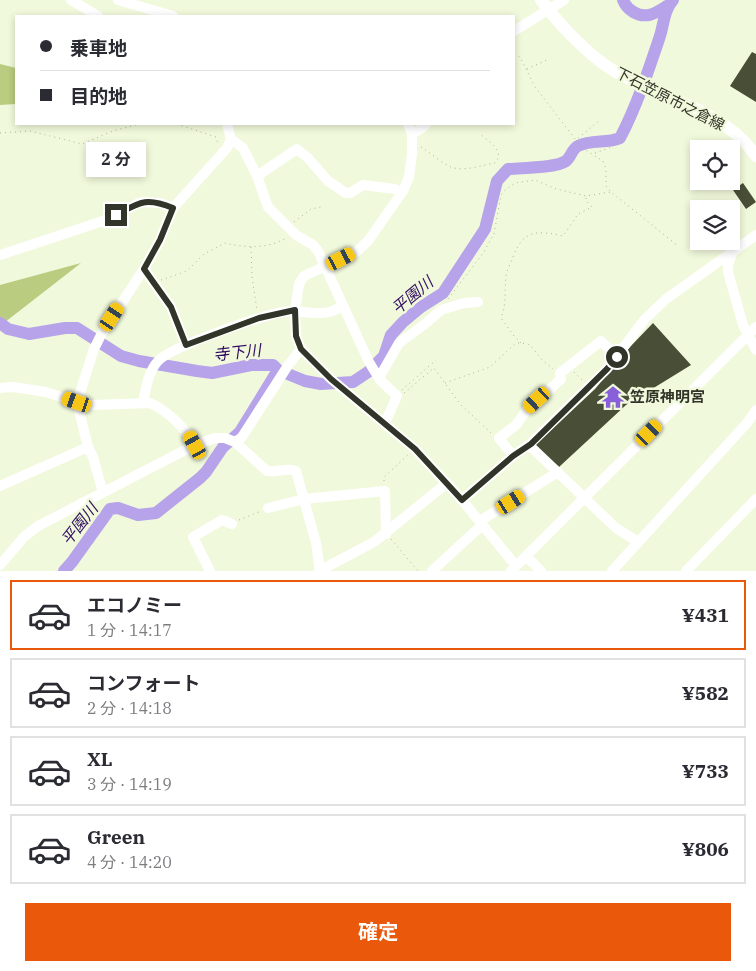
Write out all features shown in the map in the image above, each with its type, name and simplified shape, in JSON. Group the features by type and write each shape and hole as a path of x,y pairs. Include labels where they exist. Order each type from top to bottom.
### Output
{"main road":[{"name":"下石笠原市之倉線","path":"544,5 597,58 611,69 715,118 742,139 756,156"}],"street":[{"path":"72,0 96,15"},
{"path":"118,0 170,15"},
{"path":"515,30 544,5 564,0"},
{"path":"227,125 232,139 243,148 257,176 268,207 296,235 314,245 318,251 377,376 397,396 385,423"},
{"path":"408,125 412,138 409,177 402,192 368,241 356,252 304,276 300,281 295,310 296,336 301,349 331,379 415,449 447,483 481,523 514,568 752,330"},
{"path":"412,138 425,125"},
{"path":"103,493 88,447 77,402 94,349 102,333 144,269 160,240 173,208 221,156 232,139"},
{"path":"257,176 297,149 308,158 328,181 346,193 350,193 363,185 395,189 402,192"},
{"path":"0,255 103,221 141,202 160,203 173,208"},
{"path":"462,500 513,456 529,445 589,387 607,369 645,319 660,303 756,235"},
{"path":"732,253 728,272 743,324 752,330 756,350"},
{"path":"144,269 171,307 186,345"},
{"path":"377,376 399,342 426,324 441,310 464,303 478,302"},
{"path":"142,403 148,378 156,363 186,345 259,318 295,310 316,313 328,312 343,306"},
{"path":"513,456 499,438 516,425 526,411 561,379 560,373 601,341 617,357"},
{"path":"0,565 24,537 38,526 195,445 215,438 230,440 242,437 301,349"},
{"path":"0,388 12,387 46,392 92,405 150,403 184,429 195,445"},
{"path":"612,571 747,423 756,410"},
{"path":"230,440 267,471 291,469 296,471 316,544 320,571 386,534 447,483"},
{"path":"529,445 616,528 638,542"},
{"path":"0,486 88,447"},
{"path":"432,571 481,523 558,472"},
{"path":"268,508 304,499 385,491 386,534"},
{"path":"686,571 756,499"},
{"path":"210,571 193,537 222,520 232,524"},
{"path":"526,556 541,571"}],"path":[{"path":"515,54 520,57 535,86 576,140 603,161 606,169 606,186 611,192 678,246"},
{"path":"526,69 549,59"},
{"path":"576,140 598,120"},
{"path":"0,133 30,131 82,144 113,130 135,125"},
{"path":"180,125 216,137 219,143 216,151 221,156"},
{"path":"412,138 450,166 463,168 495,163 499,153 496,147 479,133"},
{"path":"594,154 609,148 624,138"},
{"path":"441,310 494,234 504,191 515,183 535,180 556,190 586,196 611,192"},
{"path":"521,343 502,318 506,306 506,274 518,244 526,236 534,234 563,236 578,214 592,207 586,201 586,196"},
{"path":"287,227 310,209 321,207"},
{"path":"155,286 158,281 187,271 204,254 218,245 225,243 240,247 271,245 296,235"},
{"path":"251,246 252,278 259,318"},
{"path":"445,384 490,367 516,343 528,343 534,348 540,358 560,373"},
{"path":"397,396 436,360"},
{"path":"569,366 589,387"},
{"path":"397,396 405,392 434,368 460,404 489,432 499,438"},
{"path":"385,491 384,477 415,449"},
{"path":"232,524 268,508"},
{"path":"386,534 418,571"}],"green space":[{"path":"0,64 15,68 15,104 0,105"},
{"path":"81,263 0,326 0,285"}],"building":[{"path":"752,52 756,54 756,102 730,86"},
{"path":"743,183 756,202 746,209 733,190 740,190 740,185"},
{"name":"笠原神明宮","path":"653,323 691,365 626,405 559,467 534,446 595,389 629,348"}],"waterway":[{"path":"623,0 630,10 641,15 651,14 667,6"},
{"name":"平園川","path":"0,323 8,329 29,334 77,328 121,356 197,371 212,373 251,365 273,365 278,370 305,381 321,384 353,382 368,372 384,356 391,335 403,322 421,307 443,293 485,229 497,181 508,169 561,163 566,161 578,146 620,138 642,88 660,36 666,12 673,0"},
{"name":"平園川","path":"64,571 110,509 118,508 138,515 156,513 200,478 223,447 240,432 278,370"}],"place":[{"name":"笠原神明宮","path":"613,397"}],"route":[{"path":"116,215 141,202 148,201 173,208 160,240 144,269 171,307 186,345 259,318 295,310 296,336 301,349 331,379 415,449 462,500 513,456 531,444 617,357"}],"water label":[{"name":"寺下川","path":"237,352"}]}
